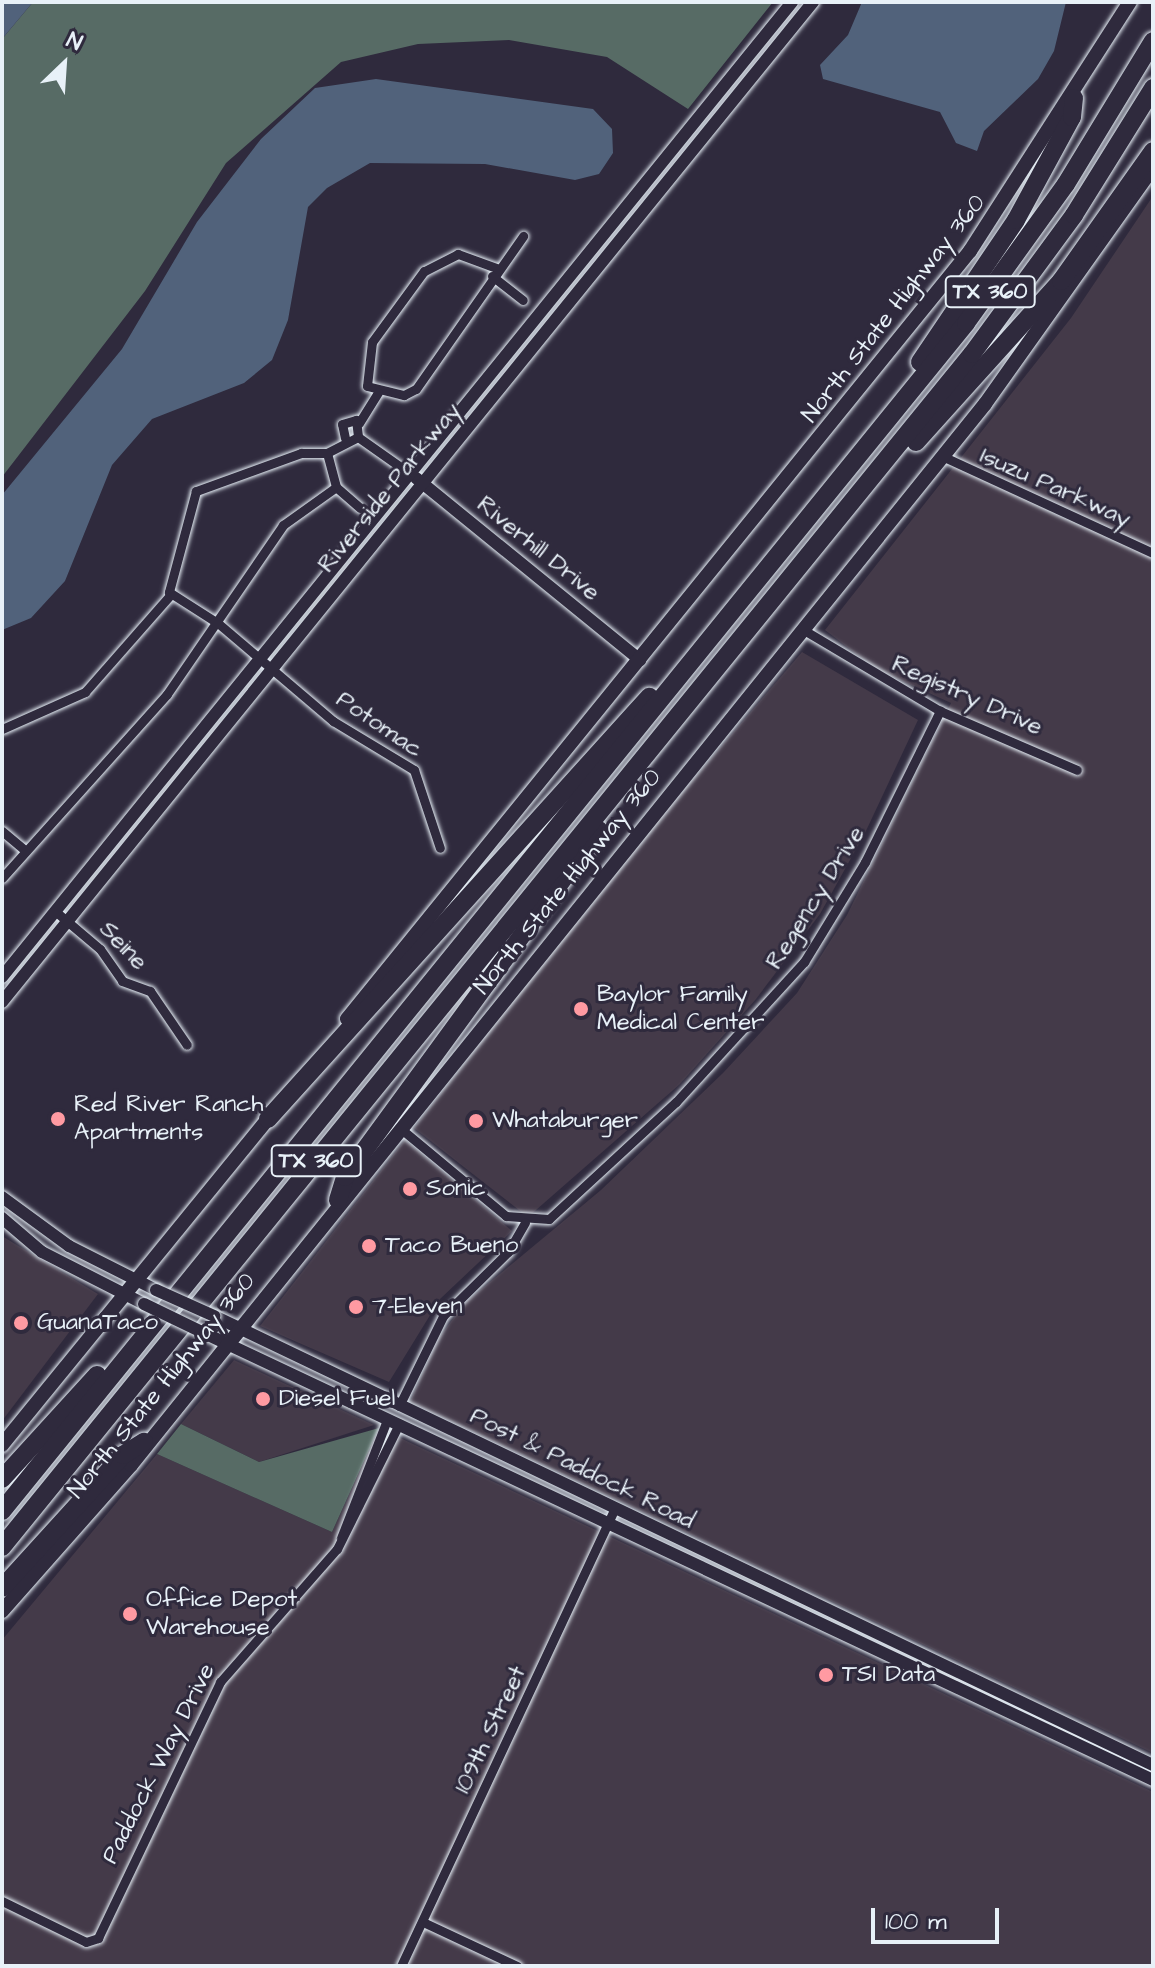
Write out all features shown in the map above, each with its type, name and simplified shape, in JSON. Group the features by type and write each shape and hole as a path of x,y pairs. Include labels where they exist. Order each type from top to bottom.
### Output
{"highway":[{"name":"TX 360","path":"2,1511 740,604 997,283 1153,41"},
{"name":"TX 360","path":"2,1547 809,556 1011,302 1153,88"},
{"path":"803,526 809,505 917,366 1016,220 1072,117 1074,98"},
{"path":"809,556 828,547 1061,281 1153,151"},
{"path":"268,1119 721,614 740,604"},
{"path":"338,1200 345,1177 603,825 630,774"},
{"path":"2,1479 132,1337 150,1328"},
{"path":"2,1588 123,1455 144,1442"}],"main road":[{"name":"North State Highway 360","path":"2,1445 119,1293 268,1119 970,251 1074,98 1130,2"},
{"name":"North State Highway 360","path":"2,1611 226,1344 397,1126 942,456 1073,287 1153,168"}],"street":[{"name":"Riverside Parkway","path":"2,977 792,2"},
{"name":"Riverside Parkway","path":"2,1002 813,2"},
{"path":"685,135 697,144"},
{"path":"523,236 495,273 416,389 378,392 363,381 372,342 405,292 442,260 473,254 495,273 523,300"},
{"path":"358,437 359,423 378,392"},
{"path":"345,438 344,421 359,423"},
{"path":"2,729 85,692 171,594 181,527 196,491 301,453 327,453 345,438 358,437 409,473"},
{"path":"327,453 336,487 360,508"},
{"name":"Isuzu Parkway","path":"942,456 1153,553"},
{"name":"Riverhill Drive","path":"409,473 640,660"},
{"path":"2,878 167,694 219,624 283,525 336,487"},
{"name":"Potomac","path":"171,594 219,624 269,671 333,721 414,770 440,848"},
{"name":"Registry Drive","path":"802,629 940,711 1077,770"},
{"name":"Regency Drive","path":"525,1223 549,1219 588,1185 786,986 865,862 940,711"},
{"path":"2,831 25,850"},
{"name":"Seine","path":"55,911 67,920 122,981 150,991 187,1045"},
{"path":"397,1126 489,1204 525,1223"},
{"name":"Post & Paddock Road","path":"2,1197 69,1246 132,1278 805,1601 1043,1720 1153,1780"},
{"name":"Post & Paddock Road","path":"2,1218 42,1252 226,1344 799,1614 1153,1765"},
{"name":"Paddock Way Drive","path":"2,1901 86,1942 98,1938 220,1682 341,1538 399,1406 443,1316 508,1252 525,1223"},
{"name":"109th Street","path":"401,1966 614,1510"},
{"path":"799,1614 805,1601"},
{"path":"423,1922 517,1966"}],"shaded area":[{"path":"1153,196 1153,1753 410,1402 438,1339 466,1302 601,1190 723,1073 797,993 847,915 951,703 876,669 825,630 1071,318"},
{"path":"802,652 918,720 865,833 820,914 756,999 680,1084 528,1217 414,1128 607,880"},
{"path":"405,1140 512,1231 440,1299 389,1382 260,1326"},
{"path":"2,1236 98,1294 2,1421"},
{"path":"234,1360 374,1425 259,1462 181,1424"},
{"path":"379,1428 1153,1792 1153,1966 2,1966 2,1640 157,1454 332,1532"}],"green space":[{"path":"33,2 773,2 688,109 607,57 509,40 418,44 341,62 226,163 145,291 2,477 2,39"},
{"path":"181,1424 259,1462 379,1428 332,1532 157,1454"}],"water":[{"path":"2,2 33,2 2,39"},
{"path":"862,2 1066,2 1054,51 1038,79 984,131 977,151 956,143 940,112 823,79 820,65 848,35"},
{"path":"376,79 593,109 612,129 613,153 599,174 575,180 485,164 370,163 327,188 308,207 288,320 272,360 244,383 152,419 112,465 65,581 31,618 2,630 2,495 122,349 197,222 261,139 315,88"}],"place":[{"name":"Baylor Family Medical Center","path":"581,1009"},
{"name":"Red River Ranch Apartments","path":"58,1119"},
{"name":"Whataburger","path":"476,1121"},
{"name":"Sonic","path":"410,1189"},
{"name":"Taco Bueno","path":"369,1246"},
{"name":"7-Eleven","path":"356,1307"},
{"name":"GuanaTaco","path":"21,1323"},
{"name":"Diesel Fuel","path":"263,1399"},
{"name":"Office Depot Warehouse","path":"130,1614"},
{"name":"TSI Data","path":"826,1675"}]}
